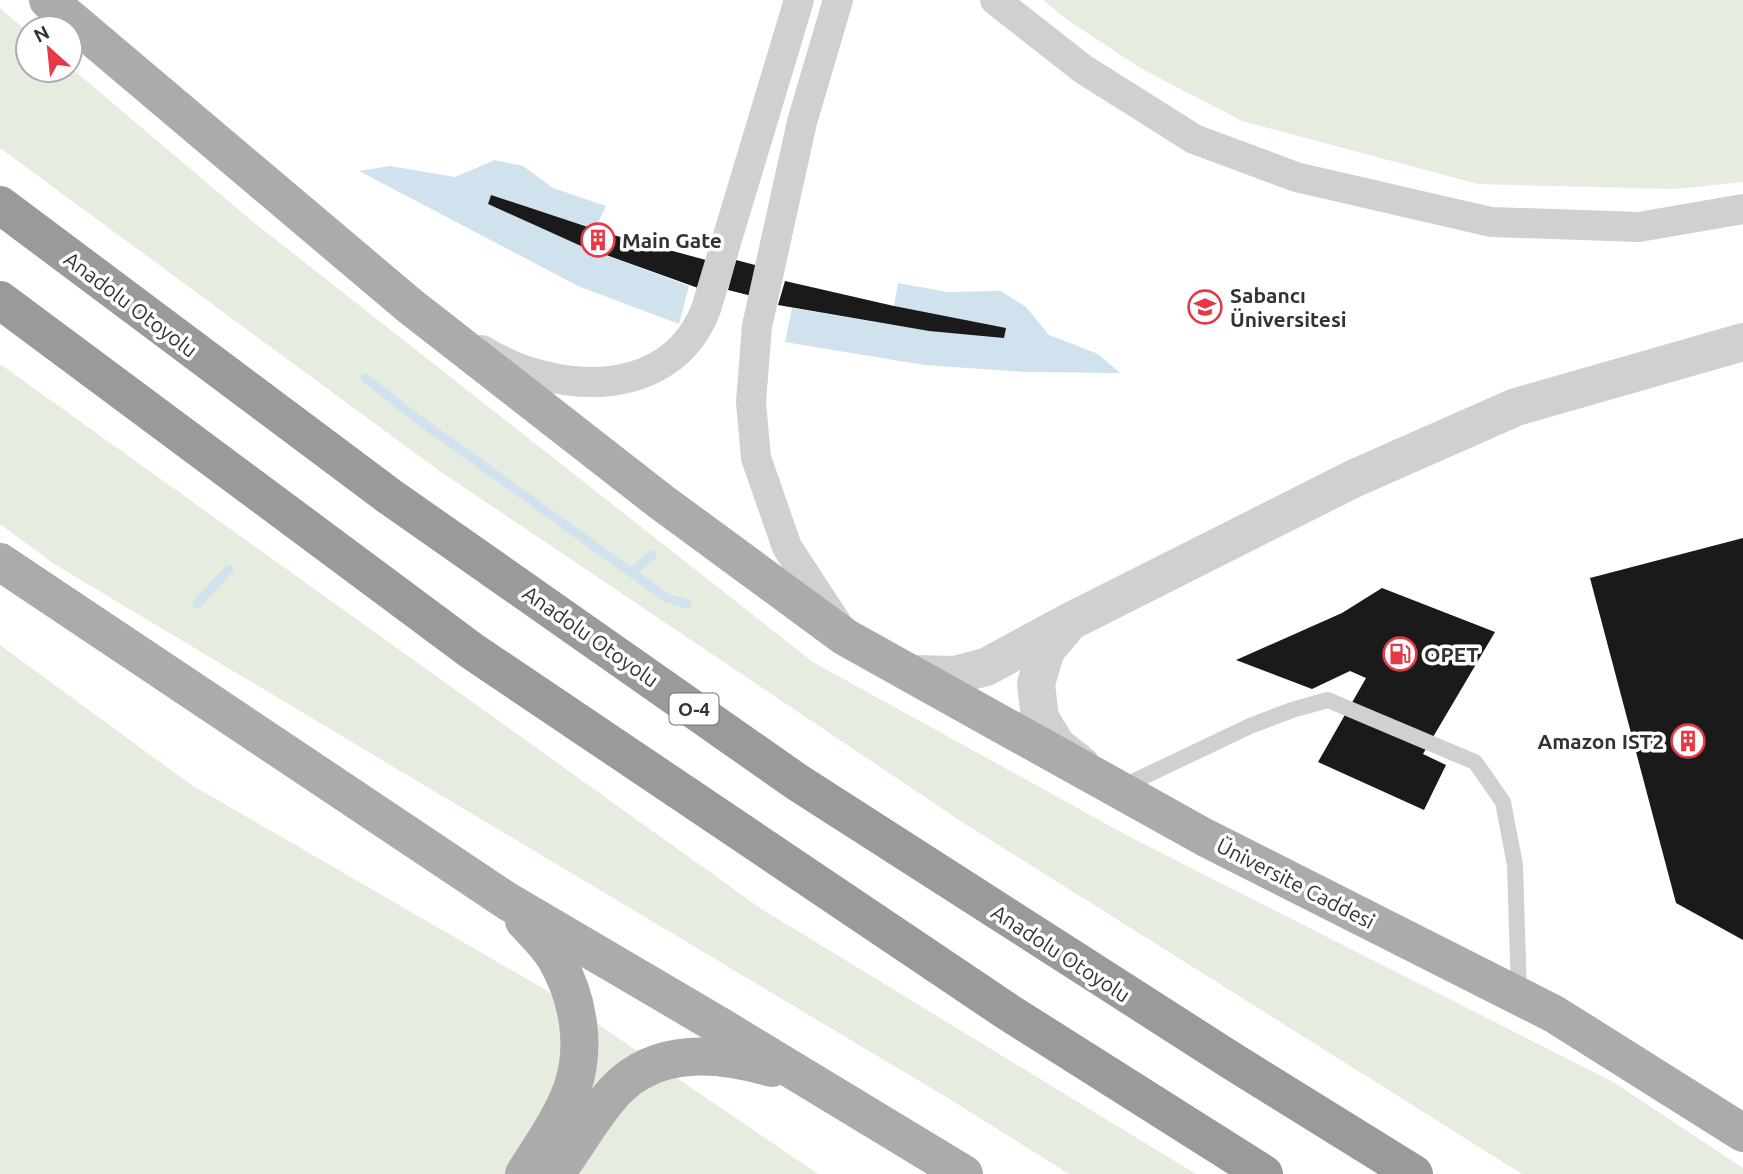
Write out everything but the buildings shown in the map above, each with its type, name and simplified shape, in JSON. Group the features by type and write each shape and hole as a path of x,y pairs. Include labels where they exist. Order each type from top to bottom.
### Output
{"highway":[{"name":"Anadolu Otoyolu","path":"0,205 389,496 797,782 1413,1174"},
{"path":"0,300 472,650 1008,1012 1264,1174"}],"main road":[{"name":"Üniversite Caddesi","path":"48,0 410,306 660,501 845,637 1205,837 1519,996 1598,1041 1743,1133"},
{"path":"0,562 507,901 964,1174"},
{"path":"507,901 555,957 572,993 580,1028 573,1088 556,1123 524,1174"},
{"path":"555,1174 616,1090 638,1073 663,1060 692,1056 731,1059 805,1077"}],"street":[{"path":"410,306 491,356 531,372 565,381 612,383 639,375 664,363 684,348 699,327 706,309 799,0"},
{"path":"838,0 802,122 757,327 751,402 756,458 787,547 845,637"},
{"path":"995,0 1083,69 1194,139 1296,177 1491,222 1639,227 1743,209"},
{"path":"912,674 955,675 986,667 1069,622 1355,478 1516,407 1743,342"},
{"path":"1069,622 1046,650 1036,684 1040,718 1057,746 1106,782"}],"lane":[{"path":"1106,782 1292,710 1328,700 1475,762 1503,802 1506,814 1515,864 1519,996"}],"shaded area":[{"path":"1043,0 1743,0 1743,182 1675,189 1478,184 1242,121 1142,69 1066,19"},
{"path":"0,8 14,20 14,84 84,84 84,79 252,221 813,662 1130,837 1615,1083 1743,1168 1743,1174 1522,1174 962,822 438,470 0,148"},
{"path":"0,364 760,908 1196,1174 1069,1174 956,1103 54,564 0,524"},
{"path":"0,645 190,784 558,997 818,1174 0,1174"}],"water":[{"path":"495,160 523,166 553,188 606,206 595,229 491,195 488,204 581,246 689,286 679,324 578,286 359,171 390,166 455,177"},
{"path":"898,283 948,292 1001,291 1026,307 1049,335 1098,354 1120,373 1025,372 924,365 785,342 792,308 929,331 894,306"}],"waterway":[{"path":"365,378 423,423 667,598 687,604"},
{"path":"632,572 652,555"},
{"path":"197,604 229,569"}],"place":[{"name":"Main Gate","path":"598,240"},
{"name":"Sabancı Üniversitesi","path":"1205,307"},
{"name":"OPET","path":"1400,654"},
{"name":"Amazon IST2","path":"1688,741"}]}
